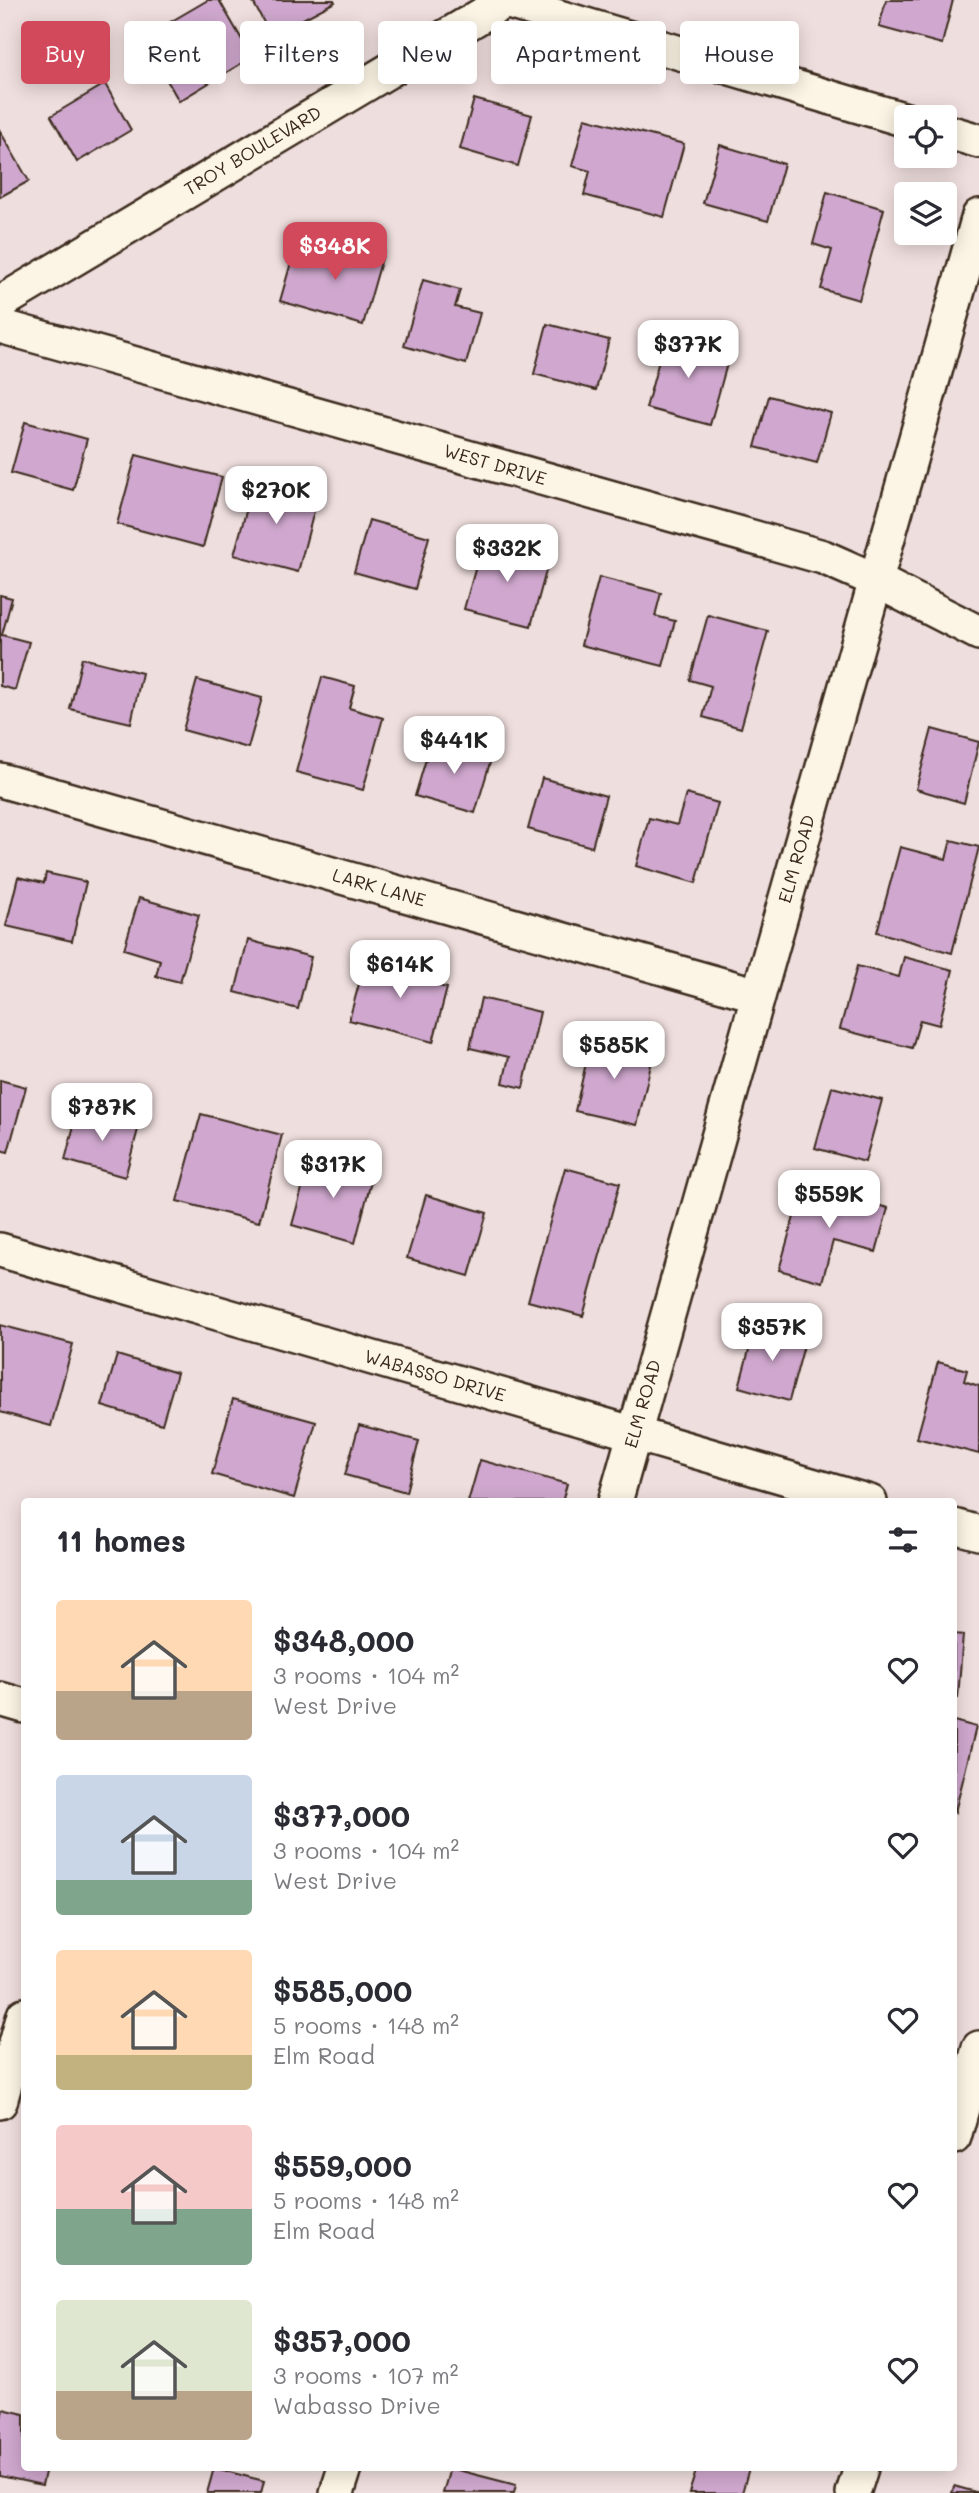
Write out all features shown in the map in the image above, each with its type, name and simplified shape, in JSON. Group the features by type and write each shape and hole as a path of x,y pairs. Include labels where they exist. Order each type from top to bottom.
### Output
{"street":[{"path":"506,0 894,116"},
{"name":"TROY BOULEVARD","path":"0,303 506,0"},
{"path":"957,135 979,141"},
{"name":"ELM ROAD","path":"616,1498 979,216"},
{"name":"WEST DRIVE","path":"0,326 823,557 979,633"},
{"name":"LARK LANE","path":"0,780 758,995"},
{"name":"WABASSO DRIVE","path":"0,1250 856,1498"},
{"path":"957,1527 979,1533"},
{"path":"0,1699 21,1705"},
{"path":"0,2102 21,2026"},
{"path":"957,2126 979,2048"},
{"path":"337,2493 344,2471"},
{"path":"853,2493 860,2471"}],"building":[{"path":"208,0 219,0 240,36 240,64 226,73 226,21 172,21"},
{"path":"252,0 335,2 299,21 263,21"},
{"path":"886,0 953,0 942,44 879,27"},
{"path":"105,84 131,130 77,162 51,116"},
{"path":"169,84 207,84 179,101"},
{"path":"474,99 532,115 518,166 460,149"},
{"path":"585,118 684,144 664,217 584,195 590,171 572,166"},
{"path":"0,131 29,181 0,197"},
{"path":"720,145 784,164 768,221 703,203"},
{"path":"827,192 884,209 859,300 821,289 832,250 813,244"},
{"path":"343,240 384,251 363,325 280,301 294,252 336,264"},
{"path":"423,280 460,290 455,307 480,313 466,364 404,346"},
{"path":"547,324 609,340 596,390 534,374"},
{"path":"666,335 730,353 710,425 646,408"},
{"path":"769,396 831,413 817,463 755,447"},
{"path":"25,422 87,439 73,490 11,473"},
{"path":"136,455 222,477 203,547 117,524"},
{"path":"255,479 318,496 298,572 234,555"},
{"path":"369,520 429,537 415,589 354,572"},
{"path":"483,541 549,560 531,626 464,609"},
{"path":"599,577 661,593 655,616 675,621 663,666 581,645"},
{"path":"0,595 12,598 2,635 29,642 15,690 0,686"},
{"path":"708,615 768,631 741,728 703,717 711,686 690,680"},
{"path":"82,658 142,673 131,723 70,709"},
{"path":"322,677 355,686 349,708 383,718 363,790 296,772"},
{"path":"197,680 262,698 248,748 183,730"},
{"path":"932,729 979,742 964,803 916,789"},
{"path":"432,739 492,756 475,813 415,796"},
{"path":"542,778 606,796 592,847 528,829"},
{"path":"686,794 718,803 696,883 636,866 649,818 677,825"},
{"path":"951,840 979,847 952,953 877,932 900,847 946,859"},
{"path":"46,873 86,882 72,941 6,926 18,877 44,883"},
{"path":"139,898 199,915 180,982 156,976 160,960 124,949"},
{"path":"248,940 311,957 298,1009 235,992"},
{"path":"904,957 953,970 939,1025 920,1020 912,1048 840,1029 857,966 899,977"},
{"path":"396,958 431,967 427,983 447,988 433,1042 349,1020 364,966 393,973"},
{"path":"481,998 540,1012 523,1088 503,1083 509,1057 470,1048"},
{"path":"592,1037 654,1052 637,1125 575,1111"},
{"path":"0,1080 26,1087 8,1152 0,1150"},
{"path":"832,1087 882,1100 865,1162 815,1148"},
{"path":"78,1110 139,1126 125,1177 65,1160"},
{"path":"201,1114 282,1135 259,1222 177,1201"},
{"path":"311,1156 373,1174 355,1243 292,1225"},
{"path":"565,1168 620,1183 583,1316 528,1301"},
{"path":"803,1185 888,1208 876,1252 833,1241 822,1282 779,1270"},
{"path":"426,1195 487,1213 469,1276 407,1258"},
{"path":"756,1324 806,1338 789,1401 739,1387"},
{"path":"0,1325 73,1344 51,1426 0,1412"},
{"path":"117,1355 177,1373 162,1424 102,1406"},
{"path":"938,1362 967,1370 964,1381 979,1386 979,1454 917,1438"},
{"path":"233,1399 316,1422 294,1498 212,1474"},
{"path":"359,1425 419,1441 406,1492 345,1475"},
{"path":"480,1460 567,1484 563,1498 469,1498"},
{"path":"957,1634 963,1635 957,1698"},
{"path":"957,1722 976,1727 957,1804"},
{"path":"3,2409 21,2413 21,2471 45,2471 42,2485 0,2476 0,2423"},
{"path":"213,2471 226,2471 264,2481 261,2493 207,2493"},
{"path":"449,2471 462,2471 516,2485 514,2493 443,2493"},
{"path":"696,2471 748,2471 742,2493 689,2493"},
{"path":"954,2486 979,2493 952,2493"}]}
